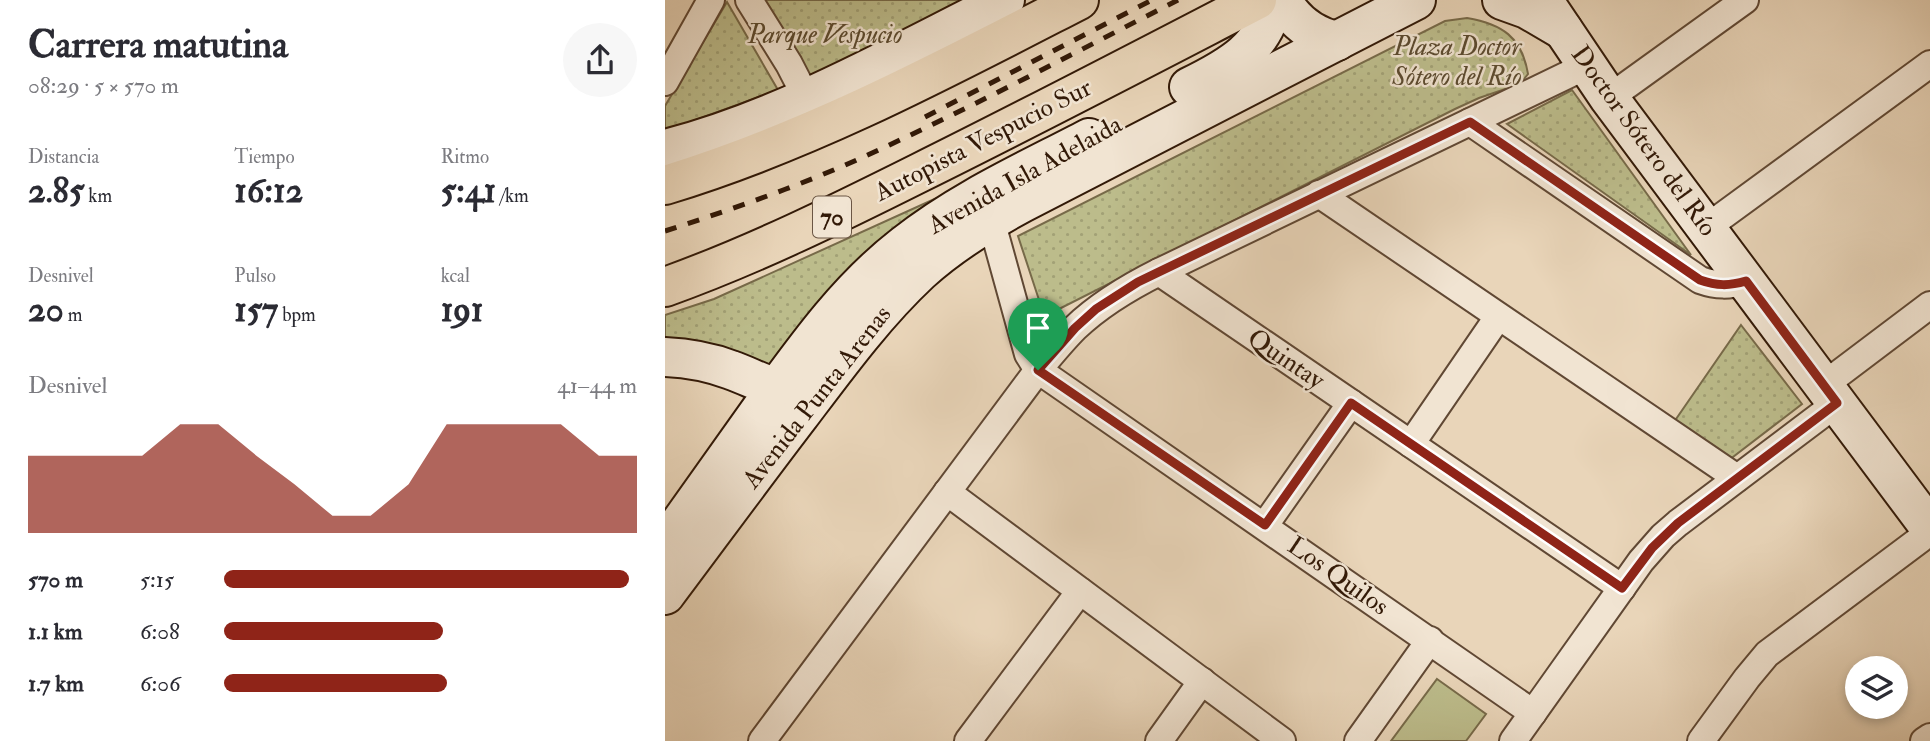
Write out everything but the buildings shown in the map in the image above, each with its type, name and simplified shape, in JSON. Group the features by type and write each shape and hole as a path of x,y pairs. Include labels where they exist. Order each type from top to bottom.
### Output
{"highway":[{"path":"665,184 744,157 843,116 1079,0"},
{"name":"Autopista Vespucio Sur","path":"665,287 826,220 1007,129 1274,10"}],"main road":[{"path":"665,149 745,123 807,97 1005,0"},
{"name":"Avenida Punta Arenas","path":"665,595 822,385 893,299 920,272 991,220 1416,0"},
{"path":"1502,0 1527,9 1566,32"},
{"name":"Doctor Sótero del Río","path":"1543,0 1609,98 1930,530"},
{"path":"1274,10 1316,34 1337,41"},
{"name":"Avenida Isla Adelaida","path":"665,544 811,340 848,296 903,246 935,222 1010,178 1228,67 1245,54 1274,10"},
{"path":"665,357 701,361 776,388 798,393 822,385"}],"street":[{"path":"665,82 711,0"},
{"path":"749,0 807,97"},
{"path":"1609,98 1745,0"},
{"path":"1706,228 1930,64"},
{"path":"762,741 1038,370 1075,328 1096,309 1159,272 1588,65"},
{"name":"Doctor Sótero del Río","path":"1470,122 1700,280 1722,285 1746,281"},
{"path":"1319,194 1737,478"},
{"path":"991,220 1025,343 1038,370"},
{"name":"Quintay","path":"1159,272 1622,588"},
{"path":"1513,741 1622,588 1663,536 1737,478 1930,305"},
{"path":"1411,444 1498,317"},
{"name":"Los Quilos","path":"1038,370 1533,713"},
{"path":"1265,525 1351,403"},
{"path":"947,492 1282,741"},
{"path":"1701,741 1767,654 1930,530"},
{"path":"968,741 1080,591"},
{"path":"1358,741 1430,640"},
{"path":"1159,741 1202,681"},
{"path":"1924,741 1930,737"}],"green space":[{"name":"Parque Vespucio","path":"762,0 976,0 813,75 808,74"},
{"path":"727,2 778,90 665,131 665,106"},
{"name":"Plaza Doctor Sótero del Río","path":"1467,18 1500,29 1515,42 1521,50 1528,74 1520,84 1455,109 1061,308 1051,311 1042,309 1018,236 1445,21"},
{"path":"1572,90 1691,255 1507,124"},
{"path":"961,187 771,372 665,344 665,315 714,299"},
{"path":"1741,325 1802,404 1729,460 1674,422"},
{"path":"1437,679 1486,714 1466,741 1391,741"}],"railway":[{"path":"925,117 1152,0"},
{"path":"665,231 763,198 859,159 1178,0"}],"route":[{"path":"1470,122 1700,280 1722,285 1746,281 1837,403 1678,523 1652,548 1622,588 1351,403 1265,525 1038,370 1075,328 1096,309 1138,282 1470,122"}]}
